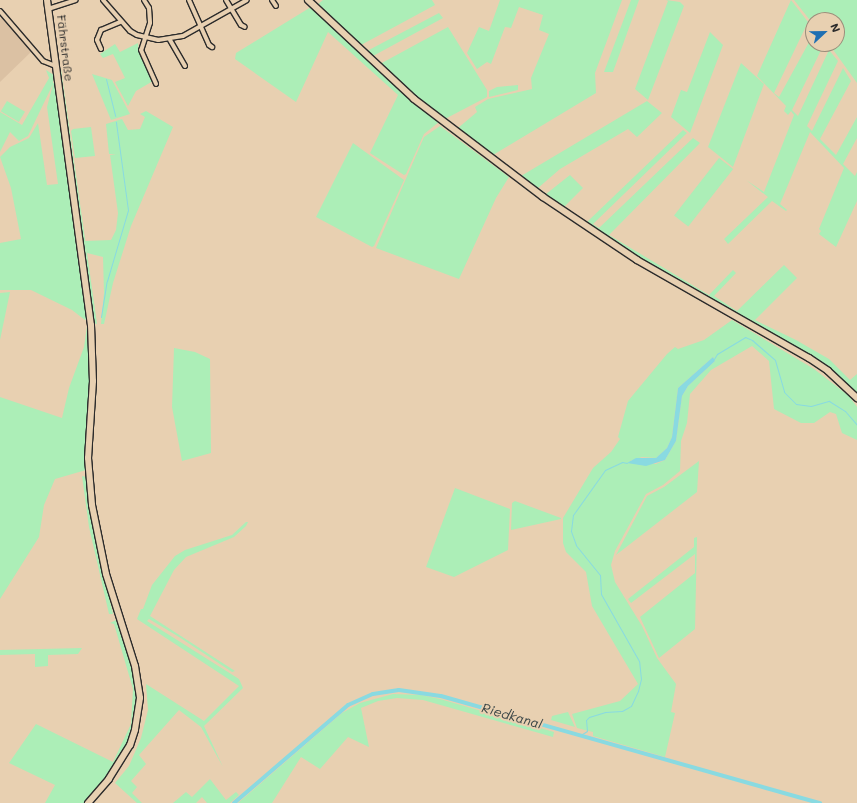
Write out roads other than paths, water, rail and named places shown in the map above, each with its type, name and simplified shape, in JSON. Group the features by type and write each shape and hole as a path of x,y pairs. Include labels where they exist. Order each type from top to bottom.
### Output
{"main road":[{"name":"Fährstraße","path":"47,0 91,333 93,381 88,458 92,505 101,552 118,616 135,666 140,698 136,724 130,745 109,779 88,803"},
{"path":"308,0 318,11 414,99 543,197 637,260 809,358 828,371 857,398"}],"street":[{"path":"48,9 76,0"},
{"path":"103,0 120,22 134,33 145,37 170,40 201,27 247,0"},
{"path":"144,0 149,8 150,22 141,50 156,84"},
{"path":"189,0 212,47"},
{"path":"226,0 245,27"},
{"path":"272,0 276,6"},
{"path":"0,11 43,61 56,66"},
{"path":"101,49 97,40 101,30 120,22"},
{"path":"170,40 185,66"}],"water":[{"path":"713,357 715,361 688,386 682,396 676,441 665,460 646,466 627,463 636,458 656,458 667,448 672,437 678,388"}],"waterway":[{"path":"106,79 115,116"},
{"path":"101,317 107,281 128,210 116,122"},
{"path":"714,359 717,354 745,337 752,340 775,360 784,392 796,404 811,406 829,401 845,411 857,425"},
{"path":"579,736 587,731 586,720 589,717 605,712 622,711 631,706 638,691 641,679 639,661 601,594 600,575 576,545 571,531 573,515 605,470 622,462 627,463"},
{"name":"Riedkanal","path":"234,803 348,705 373,694 399,690 441,696 820,803"}]}
